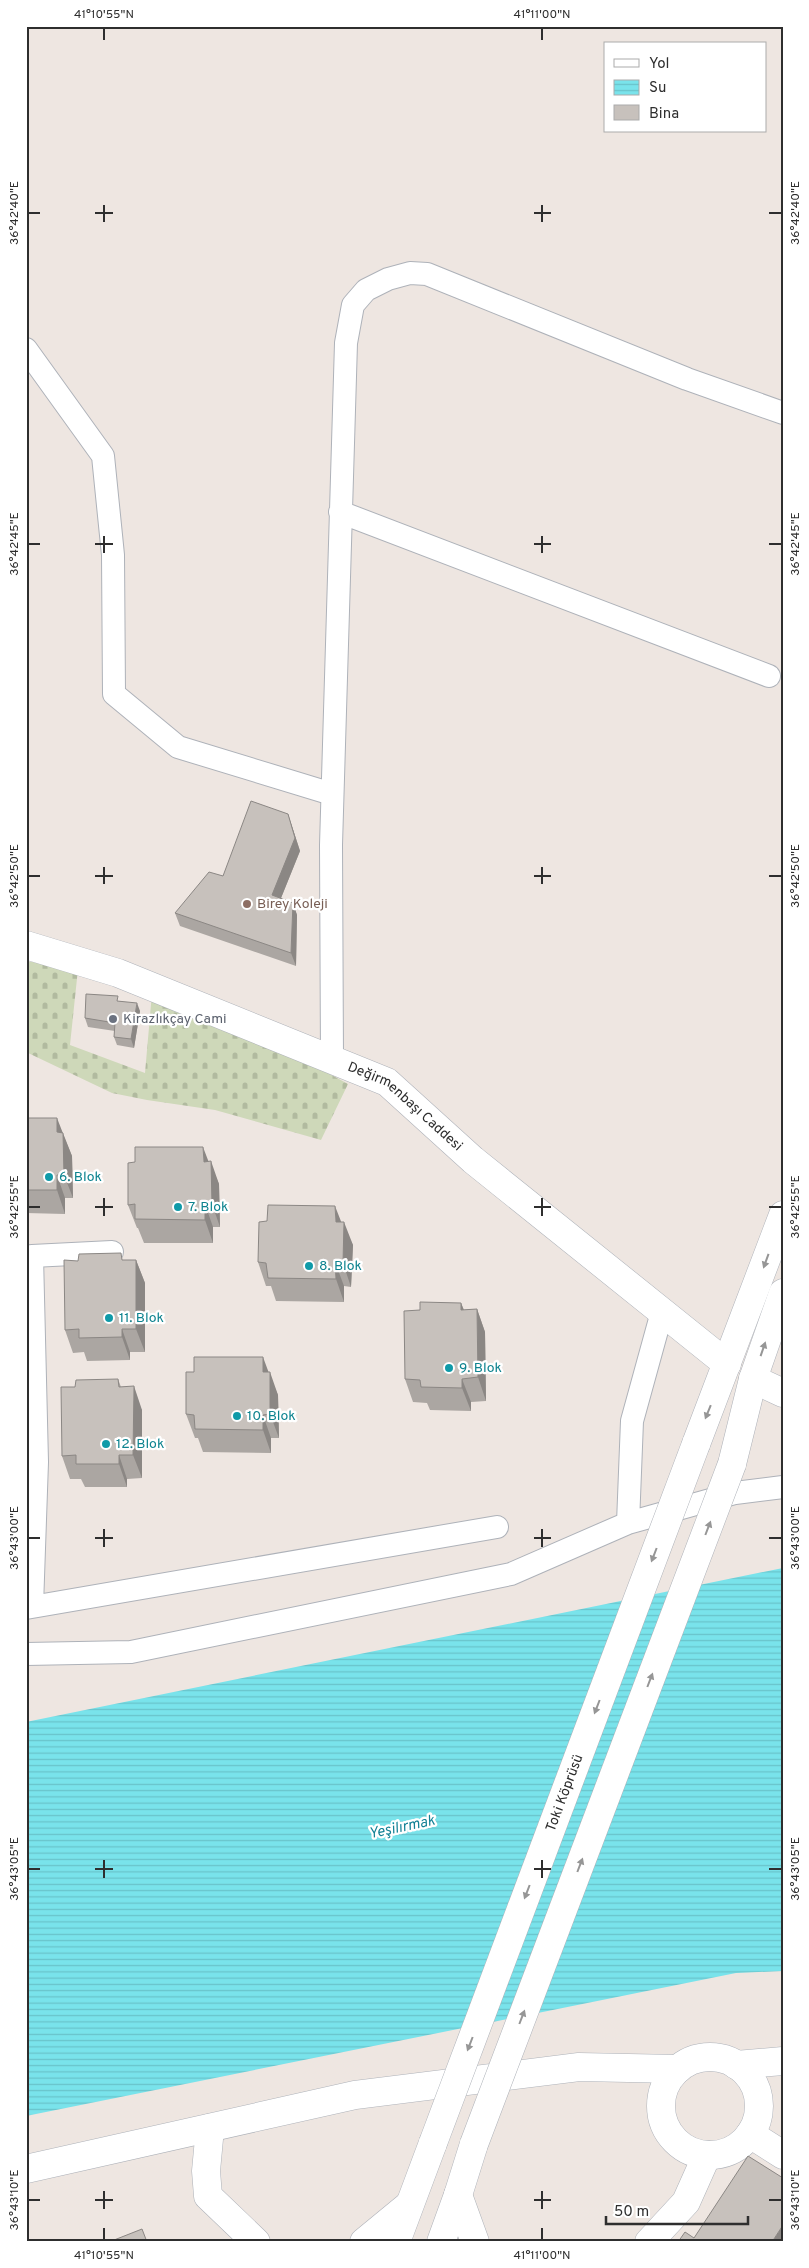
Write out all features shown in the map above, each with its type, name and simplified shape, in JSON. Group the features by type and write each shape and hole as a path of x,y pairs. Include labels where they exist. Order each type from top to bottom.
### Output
{"main road":[{"name":"Değirmenbaşı Caddesi","path":"26,945 118,973 387,1082 473,1160 727,1364"},
{"name":"Toki Köprüsü","path":"396,2242 783,1215"},
{"path":"441,2242 474,2144 732,1464 753,1379 783,1292"},
{"path":"753,1379 783,1393"},
{"path":"706,2057 722,2058 736,2065 748,2075 756,2089 759,2104 756,2120 750,2134 738,2146 723,2153 707,2155 690,2151 677,2142 666,2129 662,2114 662,2097 668,2081 678,2069 691,2061 706,2057"},
{"path":"736,2065 783,2060"},
{"path":"26,2169 374,2092 579,2067 678,2069"},
{"path":"210,2128 206,2170 208,2196 256,2242"},
{"path":"750,2134 783,2155"},
{"path":"650,2242 686,2202 707,2155"},
{"path":"458,2195 475,2242"},
{"path":"364,2242 410,2204"}],"street":[{"path":"332,1060 332,794 346,343 353,305 366,290 388,279 410,273 427,274 687,379 783,413"},
{"path":"26,350 102,456 113,555 114,694 178,747 332,794"},
{"path":"340,512 769,676"},
{"path":"112,1252 32,1256 37,1462 29,1607 497,1527"},
{"path":"628,1523 632,1421 662,1312"},
{"path":"26,1654 131,1652 511,1574 628,1523 735,1493 783,1487"}],"green space":[{"path":"26,961 78,969 70,1045 145,1073 152,993 317,1067 348,1084 321,1140 215,1110 112,1093 26,1052"}],"water":[{"name":"Yeşilırmak","path":"783,1568 783,1971 736,1973 26,2116 26,1722"}],"building":[{"path":"251,801 288,814 295,838 272,895 293,903 291,953 175,913 209,872 223,876"},
{"name":"Kirazlıkçay Cami","path":"86,994 118,996 117,1001 137,1003 131,1039 114,1037 115,1023 85,1018"},
{"path":"26,1118 57,1118 57,1132 63,1133 64,1175 57,1175 57,1190 26,1190"},
{"name":"7. Blok","path":"135,1147 203,1147 204,1162 211,1161 212,1204 205,1204 205,1220 135,1219 135,1204 128,1205 128,1163 135,1162"},
{"name":"8. Blok","path":"268,1205 335,1206 336,1222 344,1222 343,1263 335,1262 336,1279 268,1278 266,1263 258,1262 259,1222 267,1221"},
{"name":"11. Blok","path":"121,1253 122,1260 136,1260 136,1329 122,1329 122,1337 79,1338 79,1329 65,1330 64,1260 78,1261 79,1254"},
{"name":"9. Blok","path":"420,1302 461,1303 461,1310 477,1309 478,1377 462,1379 462,1388 421,1387 420,1380 405,1379 404,1311 420,1310"},
{"name":"10. Blok","path":"194,1357 263,1357 263,1372 270,1372 270,1414 263,1415 263,1430 195,1429 194,1415 186,1414 186,1372 194,1372"},
{"name":"12. Blok","path":"118,1379 119,1387 134,1386 133,1455 119,1455 119,1464 76,1464 76,1455 62,1456 61,1387 75,1387 76,1380"},
{"path":"748,2156 783,2178 783,2225 772,2242 678,2242 685,2232 694,2238"},
{"path":"142,2229 147,2242 109,2242"}],"place":[{"name":"Birey Koleji","path":"247,904"},
{"name":"Kirazlıkçay Cami","path":"113,1019"},
{"name":"6. Blok","path":"49,1177"},
{"name":"7. Blok","path":"178,1207"},
{"name":"8. Blok","path":"309,1266"},
{"name":"11. Blok","path":"109,1318"},
{"name":"9. Blok","path":"449,1368"},
{"name":"10. Blok","path":"237,1416"},
{"name":"12. Blok","path":"106,1444"}]}
